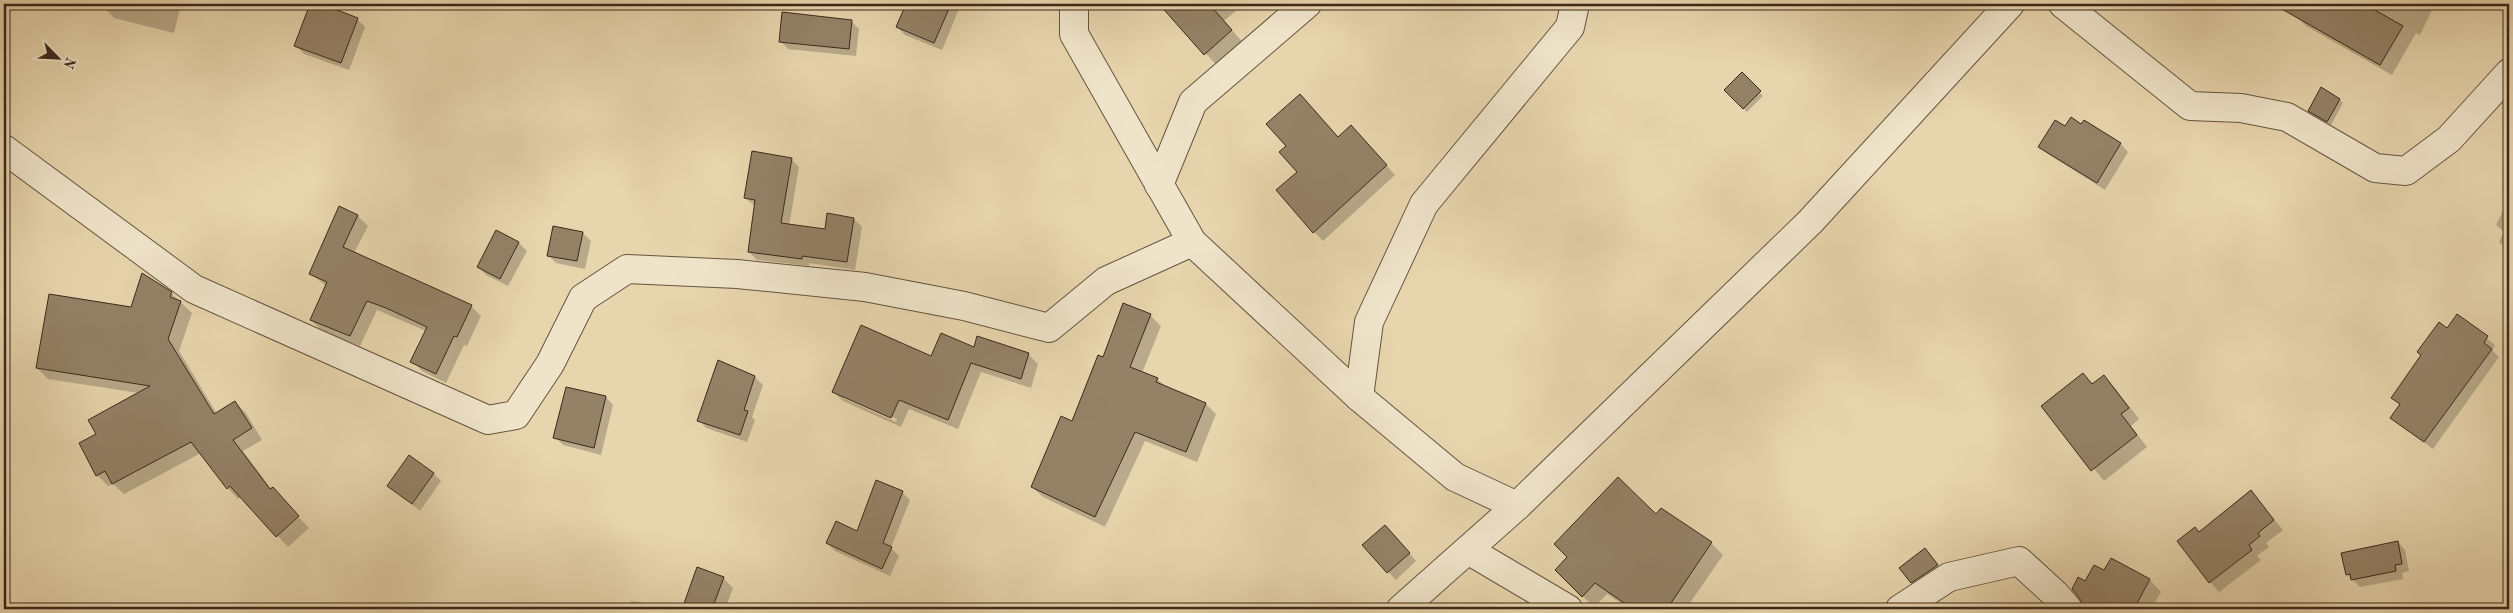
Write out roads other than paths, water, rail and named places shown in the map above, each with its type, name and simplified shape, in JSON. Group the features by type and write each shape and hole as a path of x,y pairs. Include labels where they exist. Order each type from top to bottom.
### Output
{"street":[{"path":"1074,4 1074,34 1192,242 1359,397 1455,477 1517,506"},
{"path":"1158,185 1193,102 1307,4"},
{"path":"1359,397 1369,322 1424,204 1570,27 1575,4"},
{"path":"1401,609 1517,506 1810,222 2010,4"},
{"path":"2063,4 2190,106 2241,108 2287,117 2375,168 2406,171 2449,139 2509,73"},
{"path":"4,148 194,289 488,420 516,415 550,364 583,298 627,269 737,274 865,287 964,306 1049,328 1106,281 1192,242"},
{"path":"1468,550 1568,609"},
{"path":"1900,609 1949,577 2019,561 2055,594 2068,609"}]}
